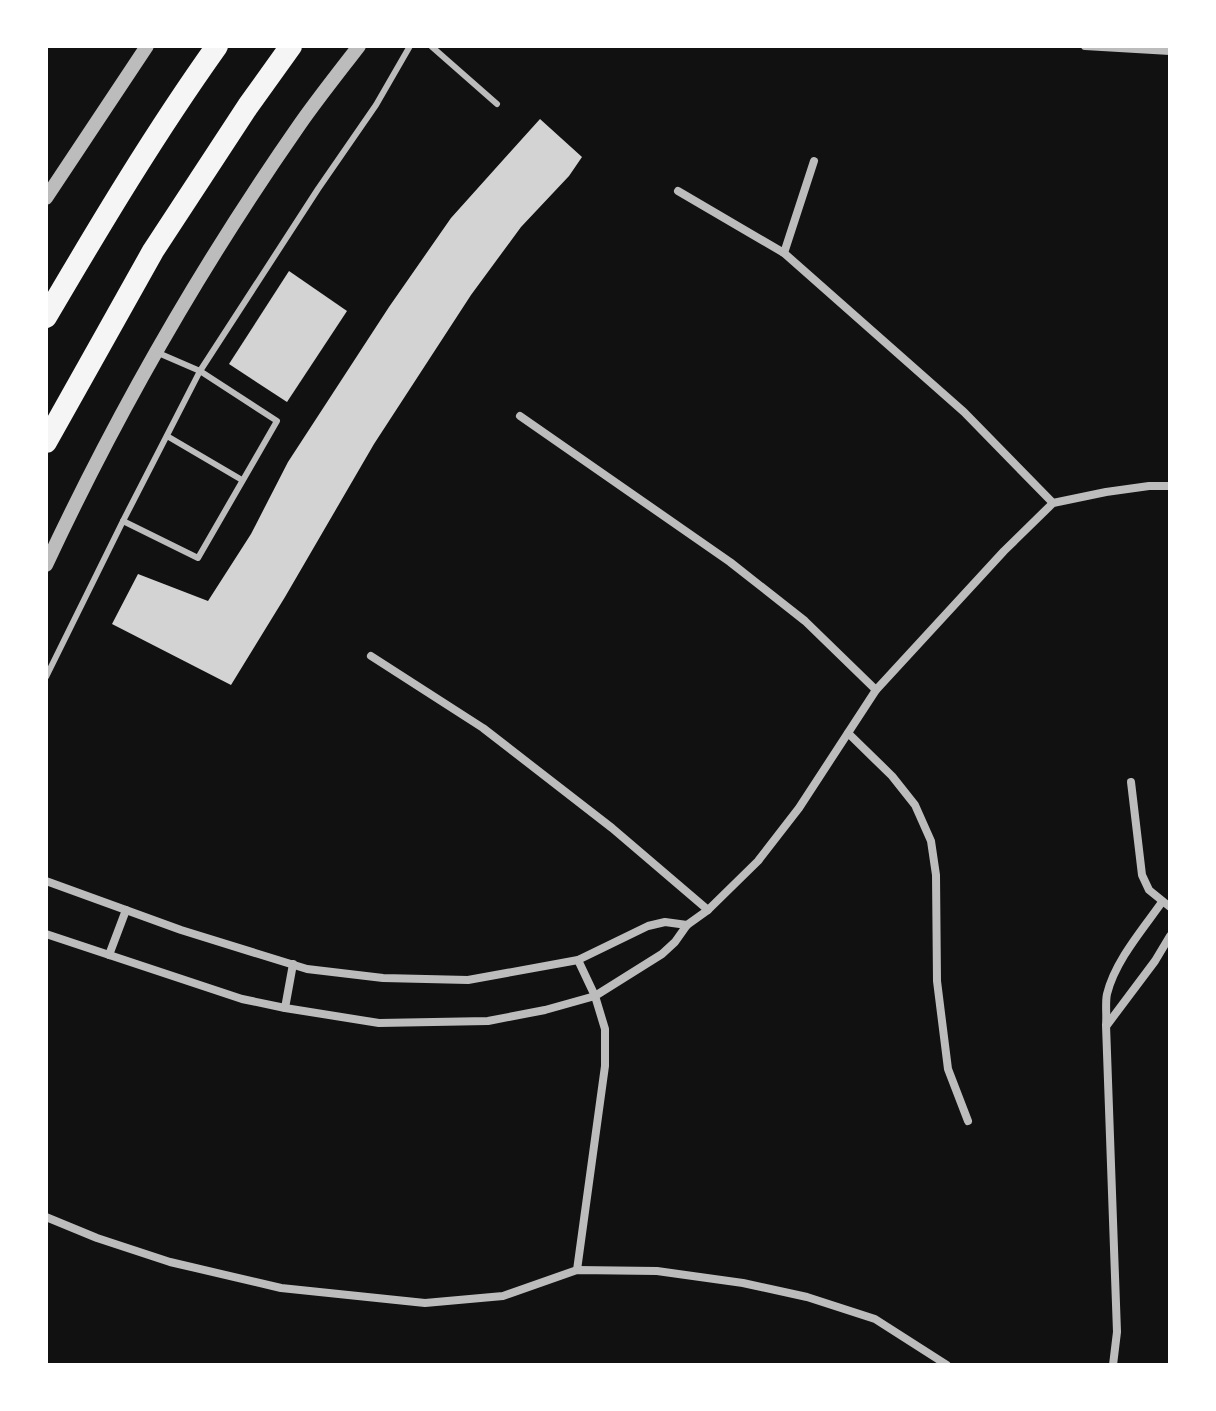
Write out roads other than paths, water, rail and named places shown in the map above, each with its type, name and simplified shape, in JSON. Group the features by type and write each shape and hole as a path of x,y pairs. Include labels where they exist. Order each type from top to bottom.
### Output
{"highway":[{"path":"46,317 111,208 217,46"},
{"path":"46,442 153,251 291,46"}],"street":[{"path":"46,198 147,46"},
{"path":"46,565 156,352 205,269 301,123 359,46"},
{"path":"1085,46 1170,51"},
{"path":"784,253 814,161"},
{"path":"678,191 784,253 964,412 1053,503"},
{"path":"520,416 730,562 805,621 876,690"},
{"path":"46,934 242,999 379,1023 488,1021 595,996 662,954 687,925 708,910 758,861 799,808 876,690 1004,551 1053,503 1106,492 1170,486"},
{"path":"371,656 483,728 612,828 708,910"},
{"path":"848,733 892,776 915,805 931,841 936,875 937,981 948,1069 968,1121"},
{"path":"1113,1365 1117,1332 1107,995 1132,943 1166,904 1149,890 1142,875 1131,782"},
{"path":"46,881 181,930 307,969 383,978 468,980 578,960 648,926 665,922 687,925"},
{"path":"109,955 126,910"},
{"path":"1106,1025 1155,961 1170,936"},
{"path":"577,1270 605,1066 605,1029 595,996 578,960"},
{"path":"285,1008 293,964"},
{"path":"46,1217 170,1262 281,1288 425,1303 503,1296 577,1270 657,1271 743,1283 807,1297 875,1319 947,1365"}],"lane":[{"path":"46,677 200,371 376,105 410,46"},
{"path":"431,46 497,104"},
{"path":"123,521 198,558 277,421 200,371 156,352"},
{"path":"167,436 242,480"}]}
